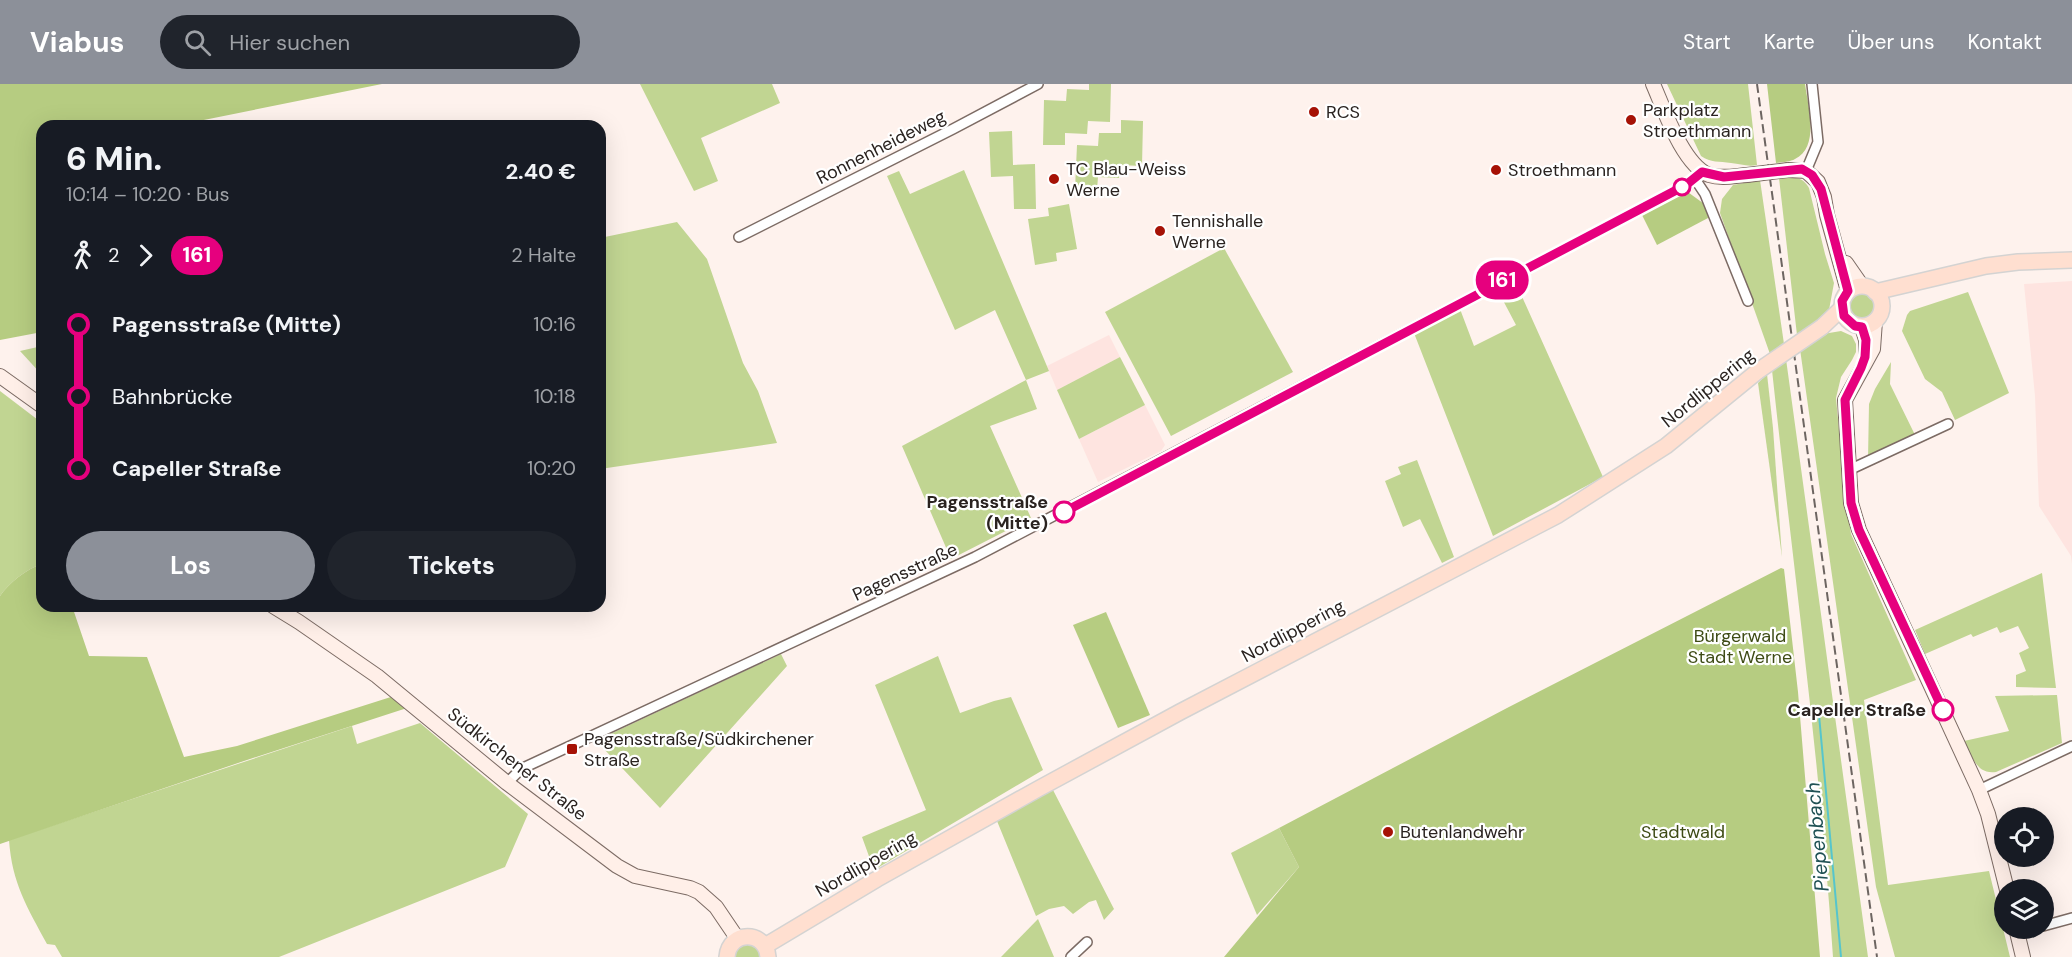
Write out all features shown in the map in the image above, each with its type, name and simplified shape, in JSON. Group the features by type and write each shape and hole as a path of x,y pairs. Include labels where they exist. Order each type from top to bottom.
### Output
{"main road":[{"path":"1867,294 1881,311 1857,319 1844,295 1867,294 1961,271 2001,264 2072,260"},
{"name":"Nordlippering","path":"767,951 877,879 1038,789 1201,701 1558,515 1666,446 1758,371 1822,327 1857,319"},
{"path":"727,957 729,948 737,938 751,936 757,938 767,951"}],"street":[{"name":"Ronnenheideweg","path":"739,237 1038,84"},
{"path":"1653,84 1683,147 1696,167 1748,301"},
{"path":"1806,171 1818,142 1812,84"},
{"path":"1699,175 1717,177 1788,170 1806,171 1812,175 1821,189 1836,245 1852,274 1867,294"},
{"name":"Pagensstraße","path":"507,783 521,768 975,557 1686,185 1699,175"},
{"path":"1857,319 1867,345 1861,368 1845,400 1851,503 1859,530 1979,790 1988,814 2004,879"},
{"path":"0,376 36,402"},
{"path":"1849,470 1948,424"},
{"name":"Südkirchener Straße","path":"283,612 377,676 507,783 617,866 636,876 699,892 716,907 737,938"},
{"path":"1979,790 2072,746"},
{"path":"2054,923 2072,918"},
{"path":"2019,939 2023,957"},
{"path":"1071,957 1087,942"}],"shaded area":[{"path":"2072,281 2072,564 2071,556 2039,506 2035,396 2024,284"},
{"path":"1109,335 1120,357 1057,390 1047,366"},
{"path":"1145,405 1165,445 1161,451 1098,482 1079,439"}],"green space":[{"path":"0,84 382,84 204,120 36,120 36,333 0,340"},
{"path":"640,84 772,84 780,103 701,138 718,181 694,191"},
{"path":"1089,84 1111,84 1110,122 1088,121 1087,134 1065,133 1065,145 1043,145 1044,100 1066,101 1067,89 1089,90"},
{"path":"1667,84 1748,84 1757,165 1747,166 1708,160 1701,156"},
{"path":"1767,84 1805,84 1810,114 1810,136 1803,153 1791,161 1776,163"},
{"path":"1121,120 1143,121 1142,166 1120,165 1119,178 1098,177 1097,190 1075,189 1077,145 1098,146 1099,133 1121,133"},
{"path":"1012,131 1013,165 1035,164 1036,209 1014,209 1013,176 991,177 989,132"},
{"path":"964,170 1049,371 1026,380 995,310 955,330 887,176 899,171 910,194"},
{"path":"1789,177 1801,180 1809,188 1834,283 1829,310 1821,319 1797,335 1779,178"},
{"path":"1760,180 1784,344 1770,354 1720,213 1722,199 1733,185"},
{"path":"1685,190 1707,206 1708,218 1657,245 1641,213"},
{"path":"1069,204 1077,249 1056,253 1057,261 1035,265 1028,219 1049,216 1048,208"},
{"path":"677,222 707,259 743,363 758,391 777,443 606,468 606,237"},
{"path":"1224,248 1293,372 1171,436 1105,312"},
{"path":"1515,281 1603,477 1493,536 1414,333 1460,309 1474,346 1516,325 1497,289"},
{"path":"1861,290 1872,295 1877,306 1872,317 1861,322 1850,317 1845,306 1850,295"},
{"path":"1968,292 2009,393 1955,420 1942,392 1925,379 1902,331 1910,311"},
{"path":"1841,331 1852,336 1856,344 1856,352 1841,377 1836,398 1851,534 1916,680 1864,700 1888,885 1989,871 1994,891 1994,939 2006,939 2010,957 1895,957 1876,887 1800,349 1823,334"},
{"path":"36,347 36,368 20,351"},
{"path":"1120,357 1145,405 1079,439 1057,390"},
{"path":"1786,359 1868,957 1833,957 1814,737 1772,370"},
{"path":"1891,362 1890,384 1916,437 1868,459 1869,404"},
{"path":"1767,374 1773,428 1782,557 1758,383"},
{"path":"1026,380 1037,409 990,426 1031,518 951,559 902,446"},
{"path":"0,391 36,418 36,566 18,577 0,596"},
{"path":"1417,460 1454,557 1442,563 1420,519 1403,527 1385,481 1401,474 1398,467"},
{"path":"36,566 36,612 74,612 89,656 147,657 184,757 237,746 394,696 407,708 0,844 0,596 18,577"},
{"name":"Stadtwald","path":"1781,568 1784,569 1798,692 1820,957 1224,957 1299,867 1279,828"},
{"path":"2042,573 2056,688 2016,687 2016,675 2026,671 2019,653 2029,648 2018,626 2000,633 1997,627 1973,637 1971,634 1925,654 1915,630"},
{"path":"1106,612 1150,715 1118,728 1073,625"},
{"path":"781,654 787,666 660,808 604,749 611,747 606,736"},
{"path":"938,656 960,713 1011,697 1043,770 874,870 862,837 926,810 875,685"},
{"path":"2057,695 2062,743 1996,772 1989,772 1979,767 1964,741 2009,731 1995,696"},
{"path":"420,723 528,814 505,867 279,957 62,957 55,945 47,944 17,882 9,840 352,726 357,744"},
{"path":"1053,790 1114,909 1104,920 1096,900 1089,902 1073,914 1064,906 1049,909 1036,916 997,821"},
{"path":"1279,828 1299,867 1257,915 1231,853"},
{"path":"1038,919 1054,957 1001,957"},
{"path":"752,941 763,957 732,957 735,947"}],"waterway":[{"name":"Piepenbach","path":"1819,715 1841,957"}],"railway":[{"path":"1757,84 1877,957"}],"bus line":[{"name":"161","path":"1064,512 1686,185 1702,172 1724,177 1802,169 1818,182 1824,197 1848,291 1842,301 1844,316 1848,322 1862,327 1867,345 1861,368 1847,393 1844,408 1851,503 1854,515 1943,710"}],"place":[{"name":"RCS","path":"1314,112"},
{"name":"Parkplatz Stroethmann","path":"1631,120"},
{"name":"Stroethmann","path":"1496,170"},
{"name":"TC Blau-Weiss Werne","path":"1054,179"},
{"name":"Tennishalle Werne","path":"1160,231"},
{"name":"Pagensstraße (Mitte)","path":"1064,512"},
{"name":"Capeller Straße","path":"1943,710"},
{"name":"Pagensstraße/Südkirchener Straße","path":"572,749"},
{"name":"Butenlandwehr","path":"1388,832"}],"park label":[{"name":"Bürgerwald Stadt Werne","path":"1740,646"}]}
